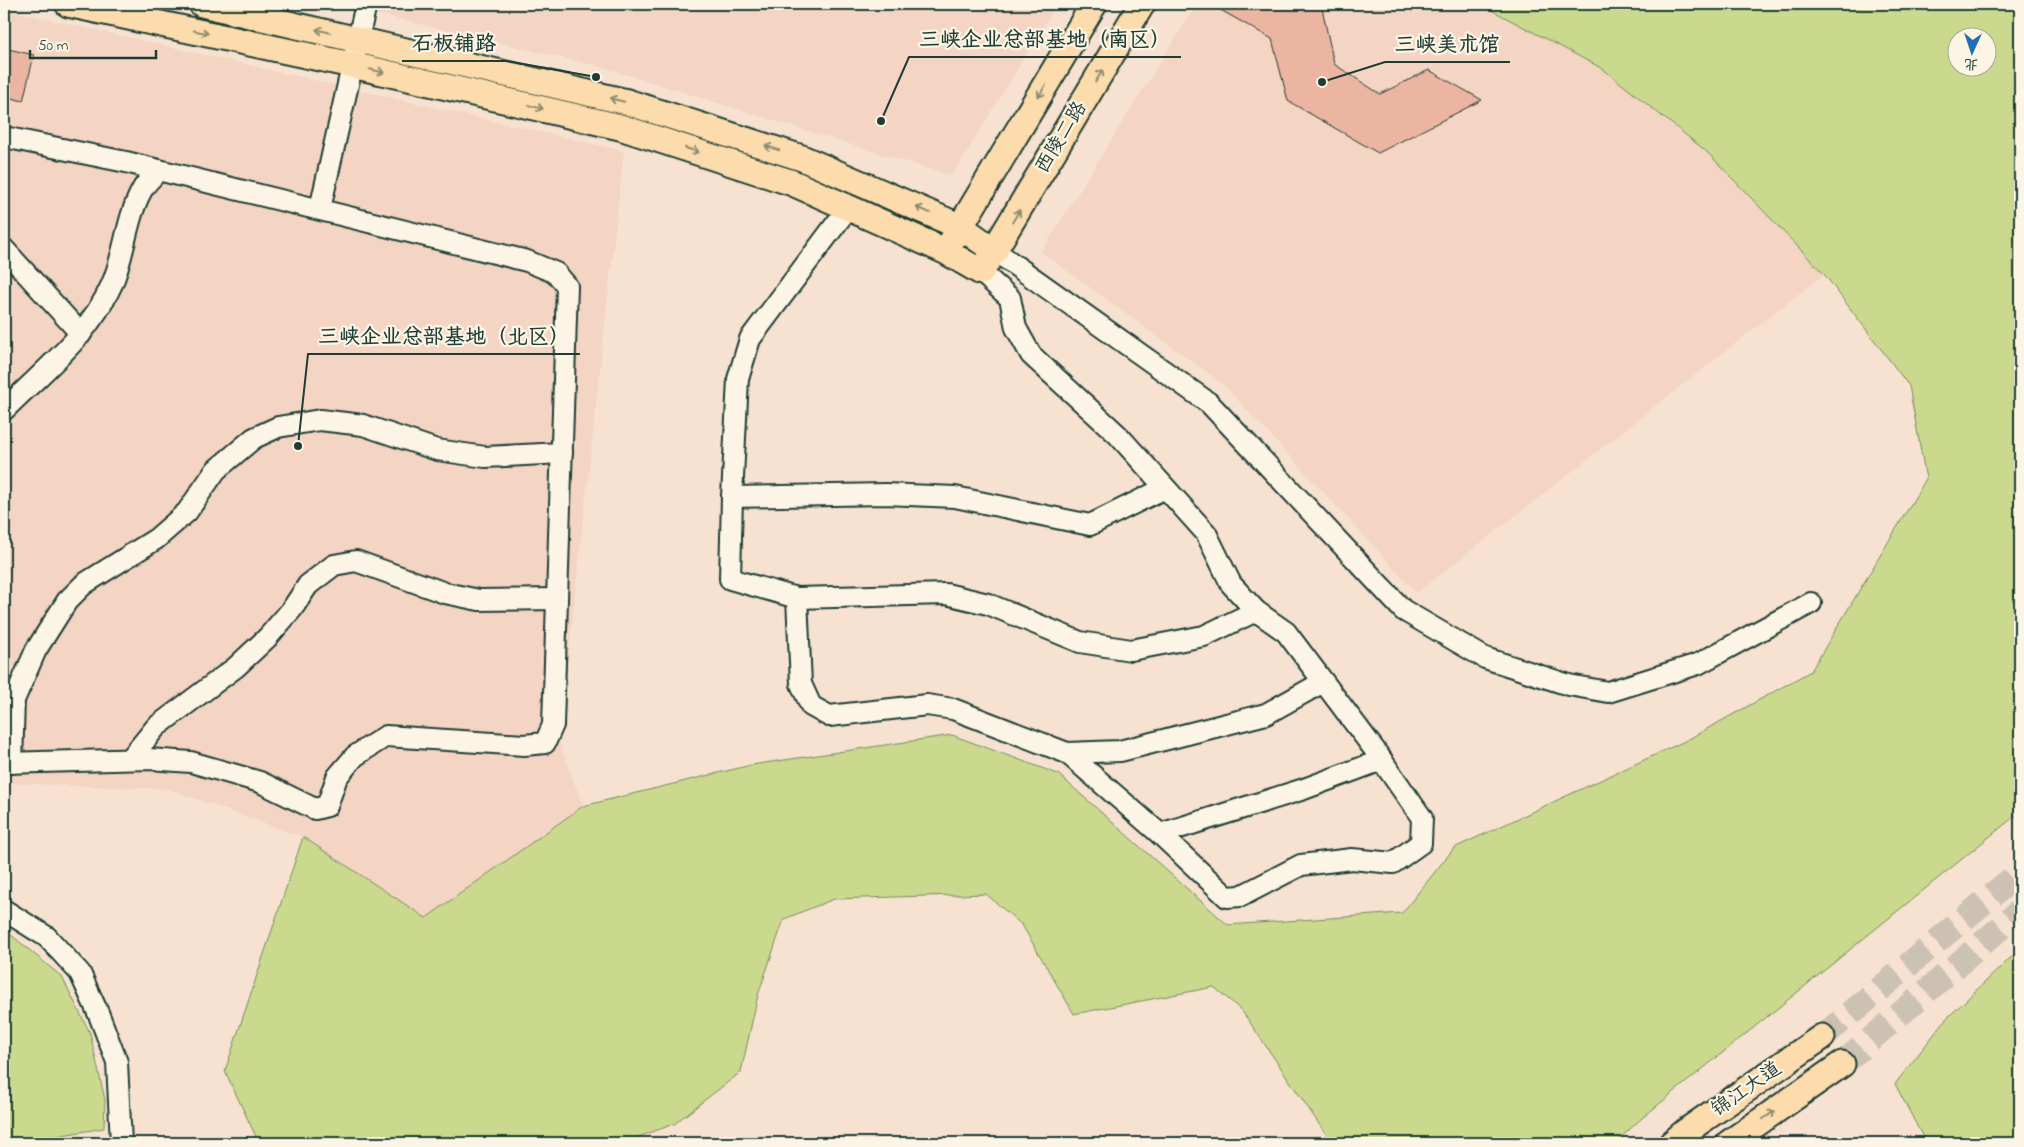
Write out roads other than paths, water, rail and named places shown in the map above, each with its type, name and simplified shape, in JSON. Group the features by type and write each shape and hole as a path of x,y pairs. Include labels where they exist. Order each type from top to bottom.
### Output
{"main road":[{"path":"68,4 352,65 620,127 793,183 945,251 981,272"},
{"path":"202,4 636,105 802,158 961,226 995,251"},
{"name":"西陵二路","path":"945,251 1094,4"},
{"name":"西陵二路","path":"981,272 1142,4"},
{"name":"锦江大道","path":"1672,1143 1822,1037"},
{"name":"锦江大道","path":"1729,1143 1842,1064"}],"street":[{"path":"320,209 366,4"},
{"path":"4,137 159,170 528,261 556,273 567,286 562,453 552,725 545,743 524,745 386,736 355,756 337,777 327,806 315,809 260,782 191,762 149,758 8,763 14,700 36,650 67,601 84,584 156,539 187,512 216,470 254,438 278,427 320,420 363,425 437,450 485,457 562,453"},
{"path":"4,410 81,334 99,308 112,283 132,212 143,188 159,170"},
{"path":"848,208 750,339 738,379 730,579 797,598 946,594 988,604 1080,642 1131,650 1204,636 1256,611"},
{"path":"4,249 81,334"},
{"path":"995,251 1209,403 1403,610 1485,658 1569,685 1608,692 1698,664 1811,603"},
{"path":"797,598 801,684 811,706 830,716 927,705 953,709 1067,753 1160,834 1227,897 1241,896 1301,865 1352,859 1393,863 1421,842 1422,818 1382,760 1286,632 1256,611 1231,584 1206,533 1118,435 1031,355 1016,328 1010,298 981,272"},
{"path":"732,498 885,494 955,497 1090,525 1165,488"},
{"path":"130,759 156,727 236,667 267,638 292,609 308,585 334,564 356,561 445,593 479,600 557,599"},
{"path":"1067,753 1120,751 1266,714 1324,682"},
{"path":"1160,834 1304,789 1382,760"},
{"path":"4,910 47,937 80,973 117,1062 120,1143"}],"tunnel":[{"path":"1822,1037 2020,872"},
{"path":"1842,1064 2020,911"}],"place":[{"name":"石板铺路","path":"596,77"},
{"name":"三峡美术馆","path":"1322,82"},
{"name":"三峡企业总部基地（南区）","path":"881,121"},
{"name":"三峡企业总部基地（北区）","path":"298,446"}]}
